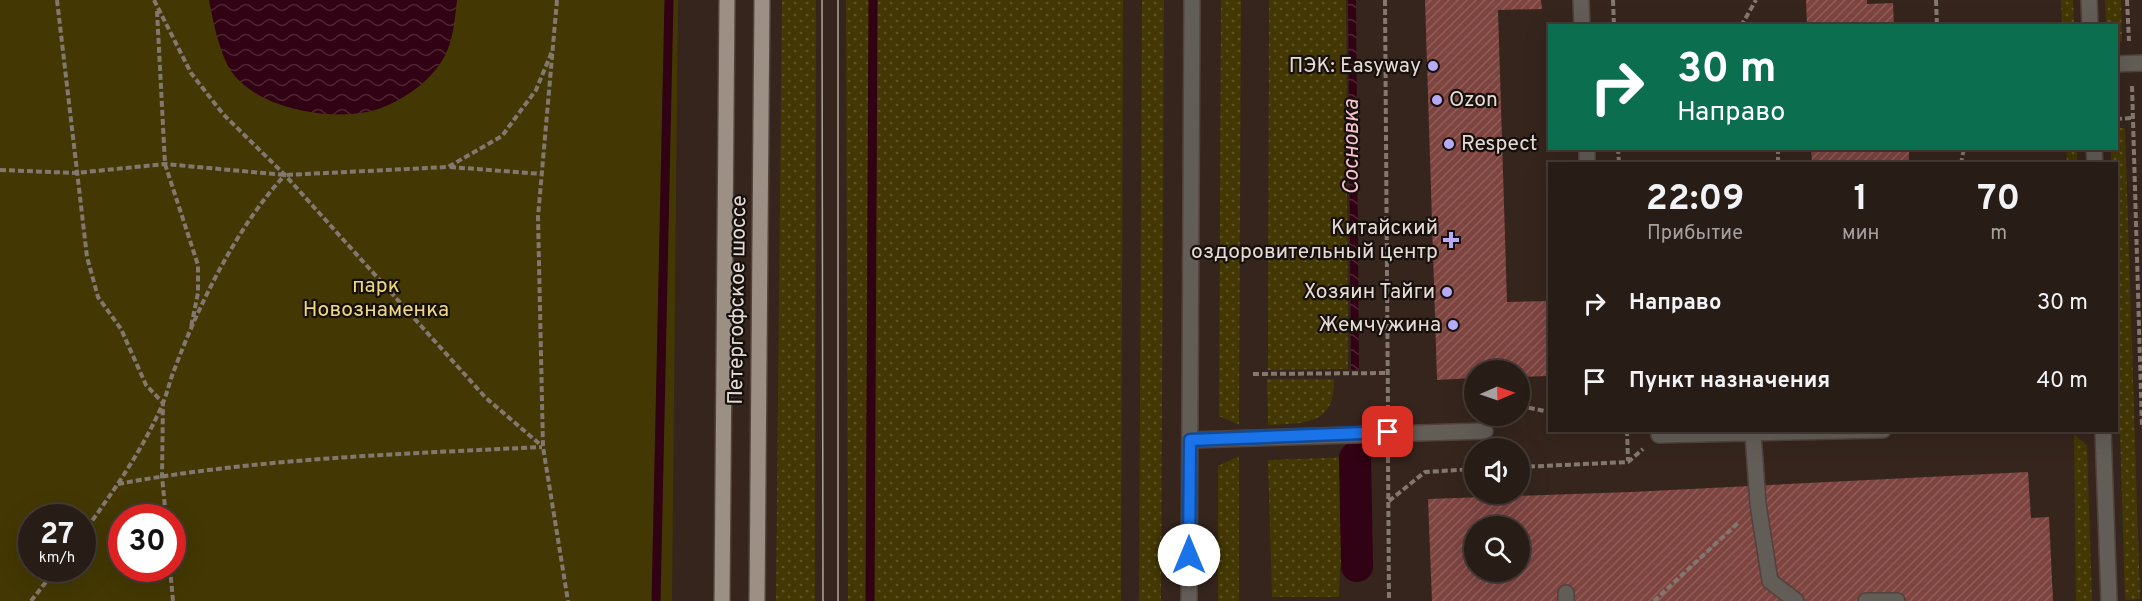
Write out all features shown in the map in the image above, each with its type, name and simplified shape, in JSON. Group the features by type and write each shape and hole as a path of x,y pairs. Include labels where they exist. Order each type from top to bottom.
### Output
{"main road":[{"name":"Петергофское шоссе","path":"722,601 727,0"},
{"name":"Петергофское шоссе","path":"757,601 762,0"}],"street":[{"path":"1189,601 1192,0"},
{"path":"1581,0 1582,24"},
{"path":"2089,0 2090,24"},
{"path":"2118,64 2142,63"},
{"path":"1190,440 1485,430"},
{"path":"1659,435 1796,432"},
{"path":"2103,432 2109,601"},
{"path":"1753,433 1758,504 1770,581 1796,601"},
{"path":"1866,601 1897,601"}],"path":[{"path":"57,0 87,257 98,297 121,329 146,385 163,403 162,476 165,504"},
{"path":"154,0 157,10 191,73 223,114 285,175 486,398 543,447"},
{"path":"557,0 538,217 543,447 568,601"},
{"path":"1384,0 1388,415"},
{"path":"1613,0 1614,24"},
{"path":"1742,24 1756,0"},
{"path":"1936,0 1937,24"},
{"path":"2127,0 2129,45"},
{"path":"157,10 165,164 198,265 198,293 189,335"},
{"path":"448,167 502,136 536,90 553,49"},
{"path":"2142,86 2131,86 2142,428"},
{"path":"2118,119 2132,118"},
{"path":"0,170 76,173 165,164 285,175 448,167 542,174"},
{"path":"96,515 118,484 163,403 189,335 227,256 263,198 285,175"},
{"path":"1253,374 1388,373"},
{"path":"1530,408 1548,412"},
{"path":"1627,432 1628,462"},
{"path":"1530,467 1628,462 1646,446"},
{"path":"118,484 162,476 323,458 543,447"},
{"path":"1388,454 1389,601"},
{"path":"1388,502 1425,472 1464,470"},
{"path":"1654,601 1758,504"},
{"path":"31,601 46,582"},
{"path":"172,582 174,601"}],"green space":[{"name":"парк Новознаменка","path":"0,0 678,0 672,601 0,601"},
{"path":"782,0 816,0 815,601 776,601"},
{"path":"846,0 1123,0 1121,601 848,601"},
{"path":"1142,0 1164,0 1161,601 1139,601"},
{"path":"1221,0 1241,0 1239,425 1219,416"},
{"path":"1269,0 1346,0 1348,369 1268,370"},
{"path":"2061,0 2073,0 2074,24 2062,24"},
{"path":"2105,0 2121,0 2122,42 2118,41 2118,24 2106,24"},
{"path":"2118,128 2125,128 2140,599 2125,600 2118,360 2118,162 2111,162 2111,150 2118,150"},
{"path":"2066,150 2077,150 2077,162 2067,162"},
{"path":"1267,379 1334,379 1333,394 1329,406 1315,419 1294,424 1268,425"},
{"path":"2074,434 2087,445 2092,601 2076,601"},
{"path":"1239,456 1239,601 1218,601 1218,466"},
{"path":"1351,457 1352,567 1340,567 1339,597 1272,597 1268,460"}],"water":[{"path":"209,0 457,0 452,36 446,52 437,68 425,81 404,97 381,108 363,113 342,114 297,110 256,93 240,81 228,66 221,50"},
{"path":"1348,0 1356,0 1359,369 1353,370 1351,369"}],"building":[{"path":"1425,0 1541,0 1542,9 1498,10 1507,302 1548,301 1548,376 1530,377 1530,360 1464,360 1464,379 1437,380"},
{"path":"1806,0 1867,0 1867,4 1893,3 1894,24 1807,24"},
{"path":"1811,150 1909,150 1909,160 1893,162 1812,162"},
{"path":"2028,472 2031,518 2049,517 2053,601 1432,601 1428,499 1464,498 1464,504 1530,504 1530,495"}],"waterway":[{"path":"656,601 669,0"},
{"path":"870,601 873,0"},
{"name":"Сосновка","path":"1355,458 1357,566"}],"tram line":[{"path":"822,0 823,601"},
{"path":"838,0 838,601"}],"place":[{"name":"ПЭК: Easyway","path":"1433,66"},
{"name":"Ozon","path":"1437,100"},
{"name":"Respect","path":"1449,144"},
{"name":"Китайский оздоровительный центр","path":"1451,240"},
{"name":"Хозяин Тайги","path":"1447,292"},
{"name":"Жемчужина","path":"1453,325"}],"route":[{"path":"1189,555 1190,440 1388,432"}]}
